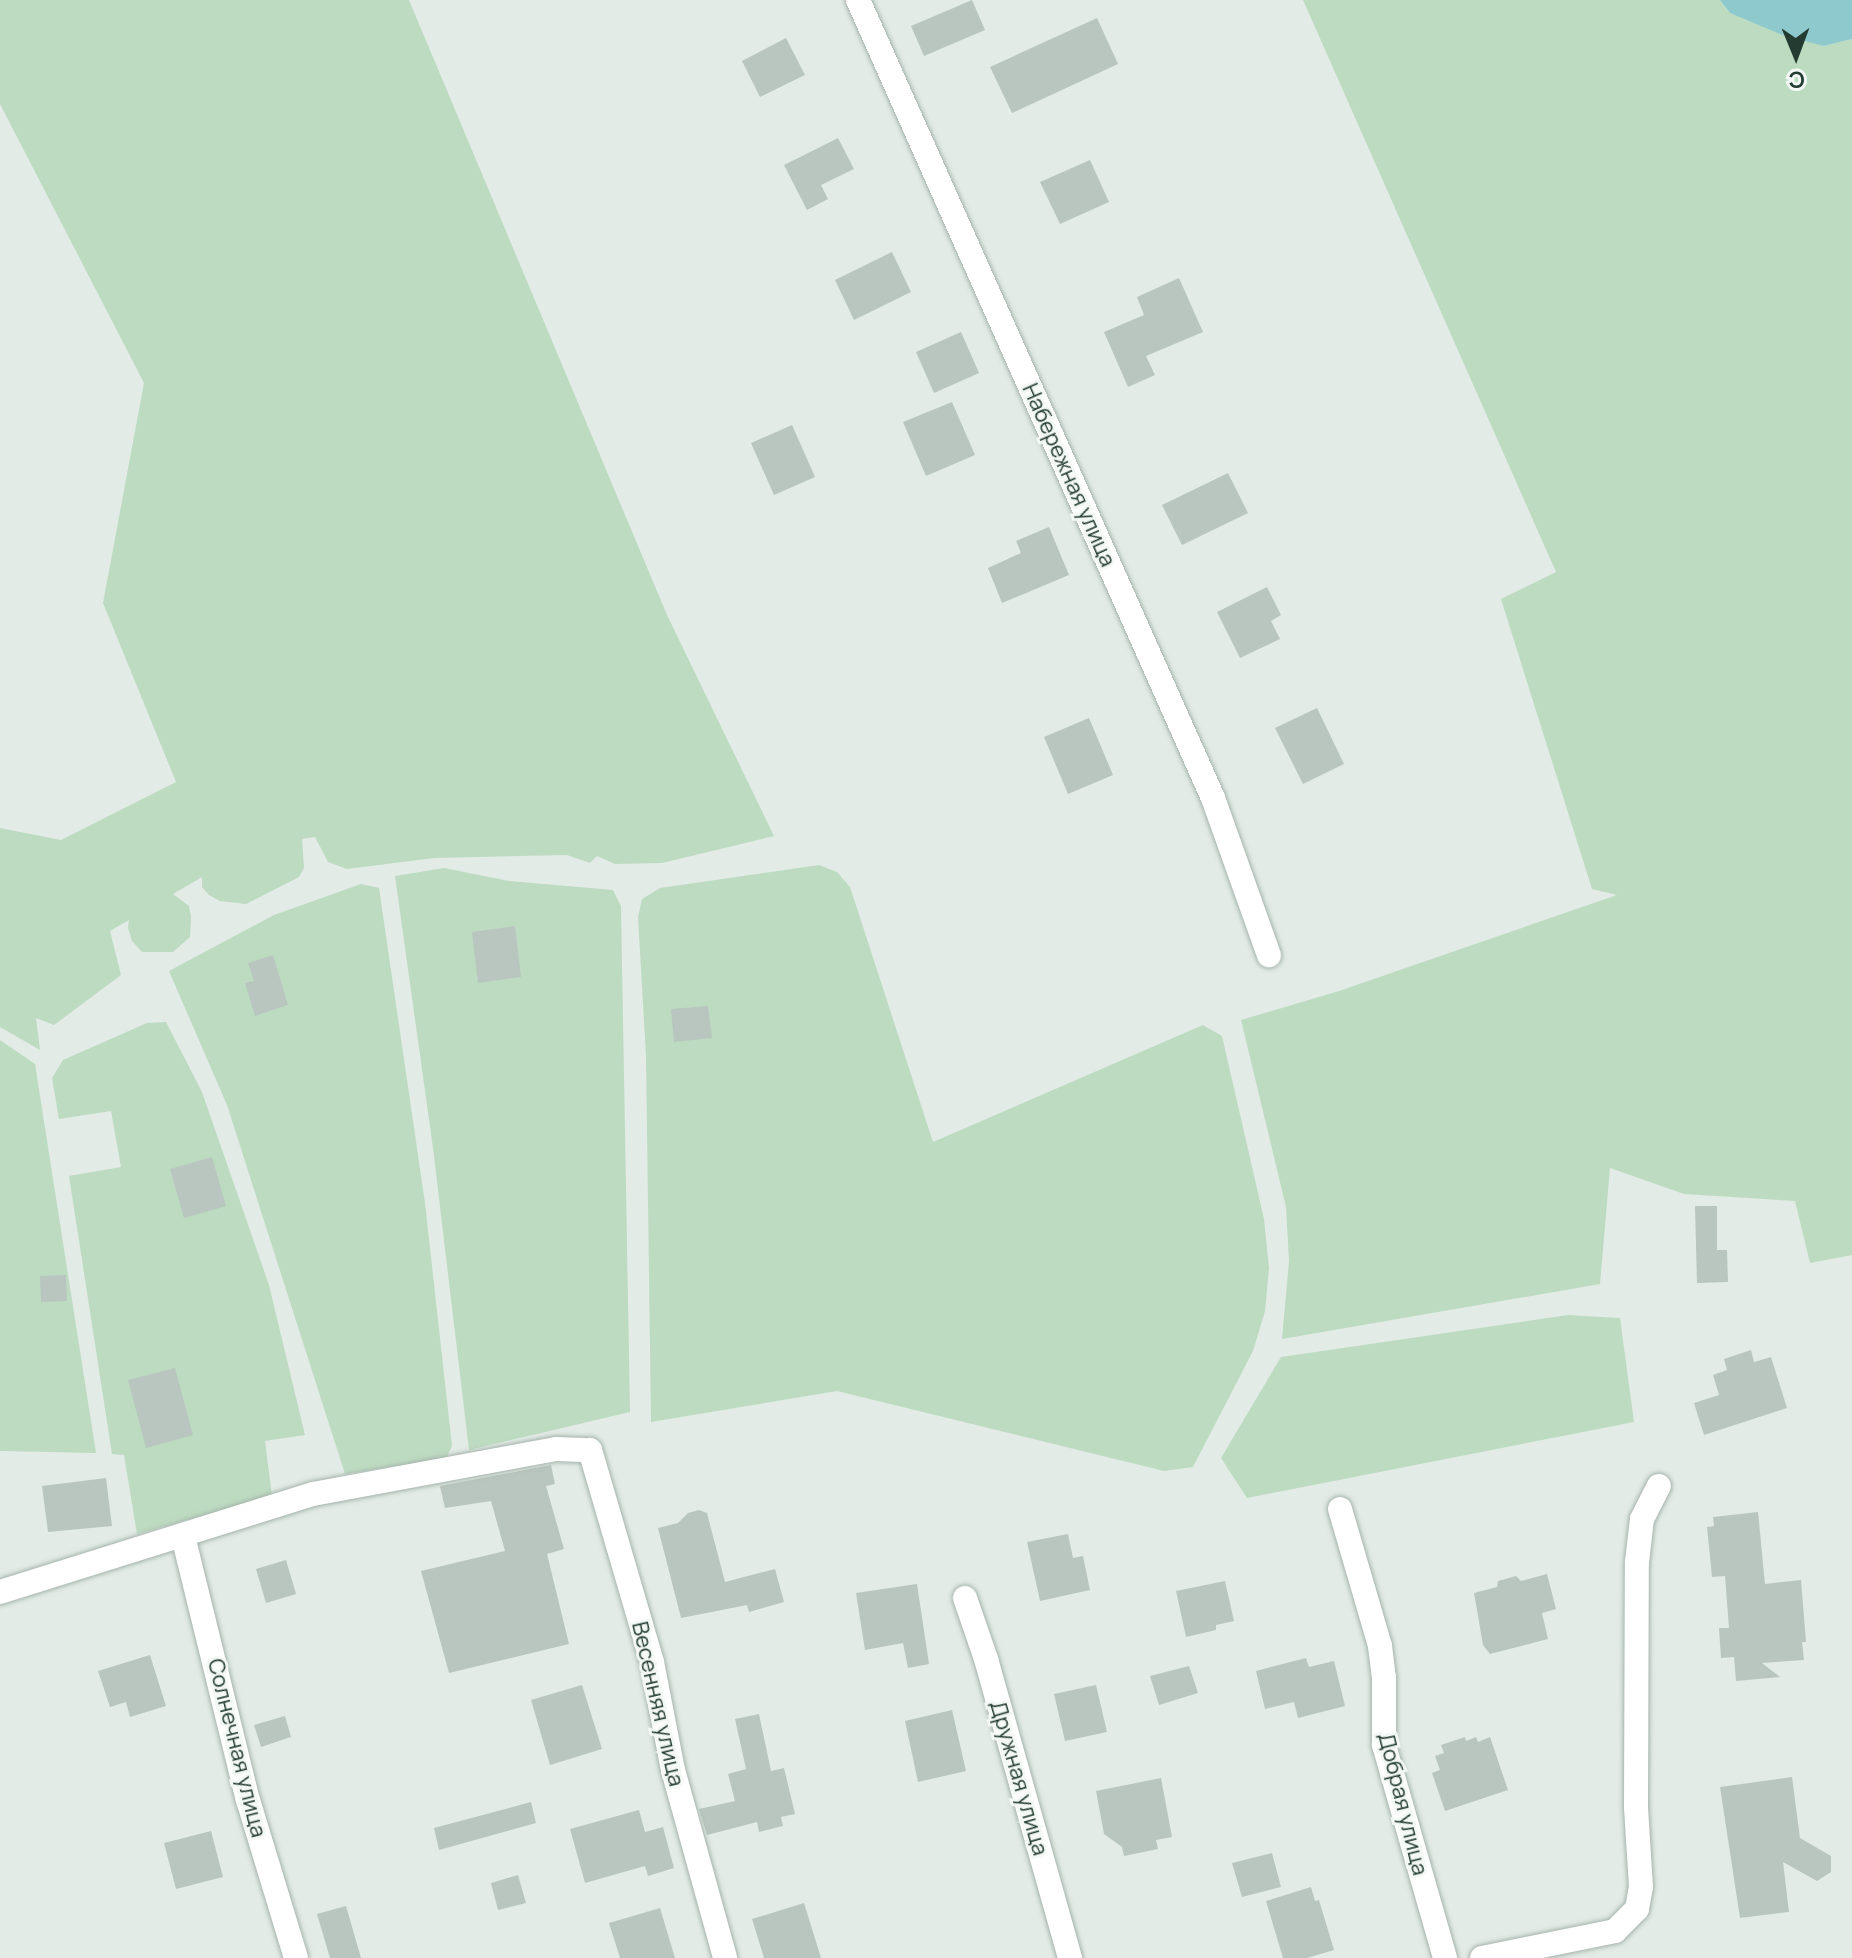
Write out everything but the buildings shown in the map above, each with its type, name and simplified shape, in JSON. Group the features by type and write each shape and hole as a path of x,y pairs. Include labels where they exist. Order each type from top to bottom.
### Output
{"street":[{"name":"Набережная улица","path":"858,0 1213,798 1269,955"},
{"name":"Весенняя улица","path":"183,1536 313,1494 556,1449 590,1450 652,1662 676,1784 725,1958"},
{"path":"1482,1958 1615,1931 1637,1909 1641,1887 1636,1807 1637,1562 1642,1519 1659,1486"},
{"name":"Добрая улица","path":"1340,1509 1380,1646 1384,1677 1384,1745 1445,1958"},
{"path":"0,1592 183,1536"},
{"name":"Солнечная улица","path":"183,1536 244,1786 296,1958"},
{"name":"Дружная улица","path":"965,1598 986,1659 1070,1958"}],"green space":[{"path":"0,0 409,0 667,615 774,836 662,863 615,864 597,856 590,863 567,855 434,858 347,869 328,862 315,837 302,839 304,868 299,877 246,904 220,901 209,895 202,887 202,877 173,894 189,906 191,917 190,937 173,952 142,952 132,941 129,920 110,931 121,975 54,1025 36,1018 40,1050 0,1027 0,828 61,840 176,782 103,603 144,383 0,104"},
{"path":"1303,0 1720,0 1730,13 1824,46 1852,39 1852,1255 1810,1263 1795,1201 1684,1194 1610,1168 1600,1284 1282,1339 1289,1261 1286,1207 1241,1020 1339,991 1617,895 1592,889 1501,599 1556,572"},
{"path":"819,865 837,872 850,887 933,1142 1203,1025 1222,1036 1264,1219 1269,1268 1265,1311 1253,1351 1193,1467 1164,1471 837,1391 651,1422 646,1056 638,917 642,899 660,888"},
{"path":"444,868 509,881 613,890 621,906 630,1412 469,1450 433,1148 395,876"},
{"path":"361,884 379,888 425,1203 452,1446 446,1458 345,1474 227,1105 169,971 274,915"},
{"path":"166,1022 202,1092 269,1285 305,1435 265,1441 272,1496 137,1534 124,1455 112,1454 69,1176 121,1167 111,1111 59,1119 52,1078 63,1060 147,1023"},
{"path":"0,1040 35,1064 96,1453 0,1451"},
{"path":"1568,1315 1620,1318 1634,1422 1247,1498 1221,1458 1281,1357"}],"water":[{"path":"1720,0 1852,0 1852,39 1824,46 1785,36 1730,13"}]}
